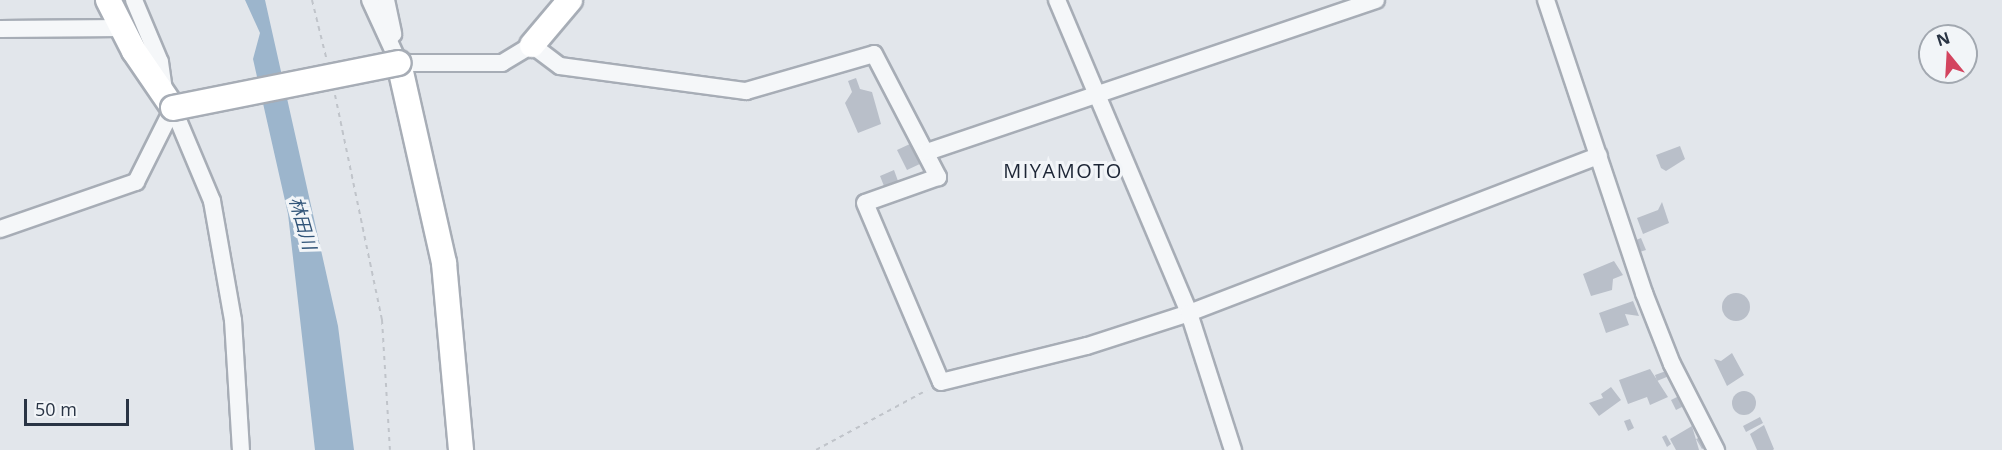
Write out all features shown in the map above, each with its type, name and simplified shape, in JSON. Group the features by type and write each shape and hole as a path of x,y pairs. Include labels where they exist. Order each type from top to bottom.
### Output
{"main road":[{"path":"108,0 122,28 169,101 399,63 444,263 461,450"},
{"path":"532,45 570,0"}],"street":[{"path":"134,0 160,62 169,101 212,201 233,320 241,450"},
{"path":"370,0 399,63"},
{"path":"386,0 399,63"},
{"path":"1057,0 1100,92 1189,313 1233,450"},
{"path":"927,152 1376,0"},
{"path":"1546,0 1672,364 1716,450"},
{"path":"0,29 122,28"},
{"path":"399,63 502,63 532,45 560,66 746,90 874,54 938,177 865,203 941,382 1087,346 1189,313 1599,156"},
{"path":"0,229 136,182 169,101"}],"path":[{"path":"312,0 327,61"},
{"path":"332,84 382,320 390,450"},
{"path":"816,450 941,382"}],"water":[{"name":"林田川","path":"245,0 265,0 338,326 354,450 315,450 288,214 253,59 260,33"}],"building":[{"path":"856,78 860,89 872,92 881,124 858,133 845,103 852,92 848,81"},
{"path":"912,143 922,163 907,170 897,150"},
{"path":"1680,146 1685,159 1666,171 1661,168 1656,155"},
{"path":"894,170 898,181 905,181 877,192 884,186 880,176"},
{"path":"1662,202 1669,223 1643,234 1637,218 1658,210"},
{"path":"1641,238 1646,250 1633,254 1629,243"},
{"path":"1614,261 1623,275 1613,279 1612,290 1591,296 1583,274"},
{"path":"1736,293 1746,297 1750,307 1746,317 1736,321 1726,317 1722,307 1726,297"},
{"path":"1633,301 1639,316 1625,314 1629,325 1606,333 1599,313"},
{"path":"1732,353 1744,375 1727,386 1714,359 1721,361"},
{"path":"1650,369 1668,397 1650,405 1647,397 1628,404 1619,380"},
{"path":"1666,371 1669,376 1657,381 1655,375"},
{"path":"1611,387 1621,400 1599,416 1589,403 1603,398 1601,394"},
{"path":"1744,391 1753,394 1756,403 1753,412 1744,415 1735,412 1732,403 1735,394"},
{"path":"1679,396 1684,406 1676,410 1671,400"},
{"path":"1760,417 1763,423 1746,432 1743,426"},
{"path":"1630,419 1634,428 1628,431 1624,421"},
{"path":"1764,425 1773,450 1757,450 1750,434"},
{"path":"1692,426 1699,450 1676,450 1670,439"},
{"path":"1666,435 1671,444 1667,447 1662,437"},
{"path":"1701,437 1706,447 1702,449 1696,439"}],"district":[{"name":"MIYAMOTO","path":"1063,170"}]}
